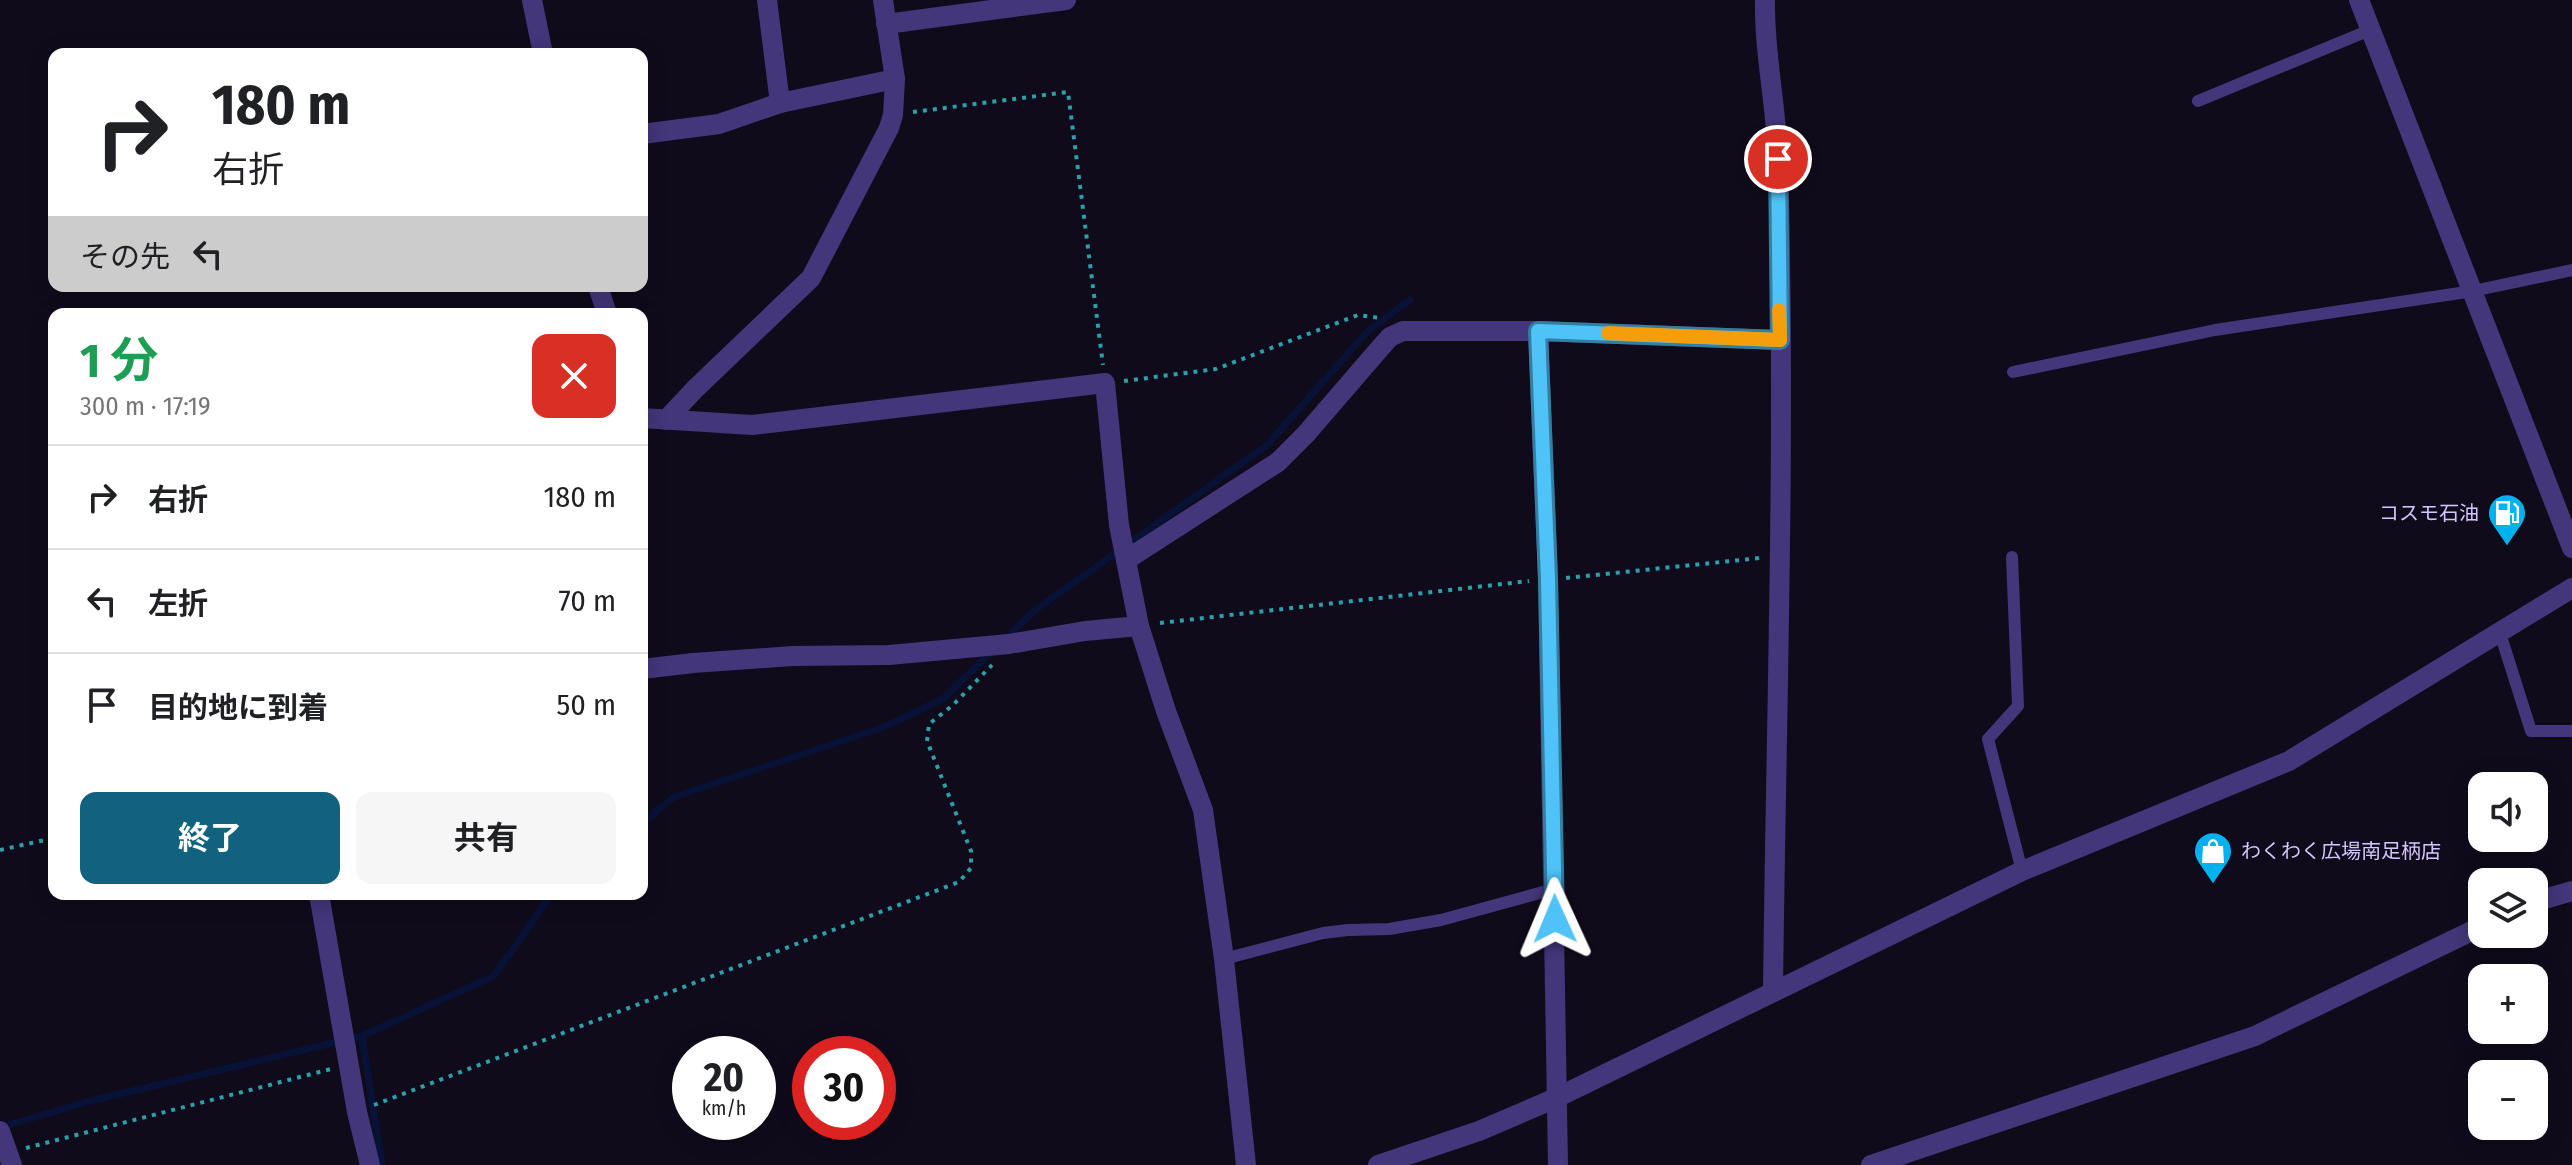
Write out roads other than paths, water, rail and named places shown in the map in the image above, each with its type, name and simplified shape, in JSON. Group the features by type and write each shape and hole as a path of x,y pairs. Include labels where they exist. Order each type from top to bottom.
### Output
{"street":[{"path":"532,0 542,48"},
{"path":"767,0 780,103"},
{"path":"666,420 811,278 889,128 895,79 883,0"},
{"path":"886,24 1008,4 1066,0"},
{"path":"1765,0 1778,159 1780,340 1773,991"},
{"path":"2359,0 2572,548"},
{"path":"648,133 719,124 780,103 895,79"},
{"path":"1126,560 1278,462 1390,337 1403,331 1538,331 1780,340"},
{"path":"1538,331 1548,579 1558,1165"},
{"path":"648,418 752,425 1105,383 1119,525 1139,626 1166,711 1203,810 1224,959 1246,1165"},
{"path":"1378,1165 1479,1131 1556,1098 2022,871 2289,761 2572,588"},
{"path":"648,668 793,656 889,655 1009,644 1085,631 1139,626"},
{"path":"2548,898 2572,891"},
{"path":"320,900 357,1112 370,1165"},
{"path":"1871,1165 2255,1036 2468,933"},
{"path":"0,1131 10,1159"}],"lane":[{"path":"2198,101 2370,30"},
{"path":"2013,372 2215,330 2473,291 2572,270"},
{"path":"2012,557 2018,706 1988,739 2022,871"},
{"path":"2500,633 2531,731 2572,731"},
{"path":"1224,959 1323,933 1389,929 1441,920 1554,889"}],"waterway":[{"path":"1005,639 1034,611 1267,445 1368,331 1410,300"},
{"path":"648,818 674,797 884,727 943,699 993,650"},
{"path":"382,1165 362,1036 494,976 547,900"},
{"path":"2,1127 86,1102 362,1036"}],"place":[{"name":"コスモ石油","path":"2507,547"},
{"name":"わくわく広場南足柄店","path":"2213,885"}]}
